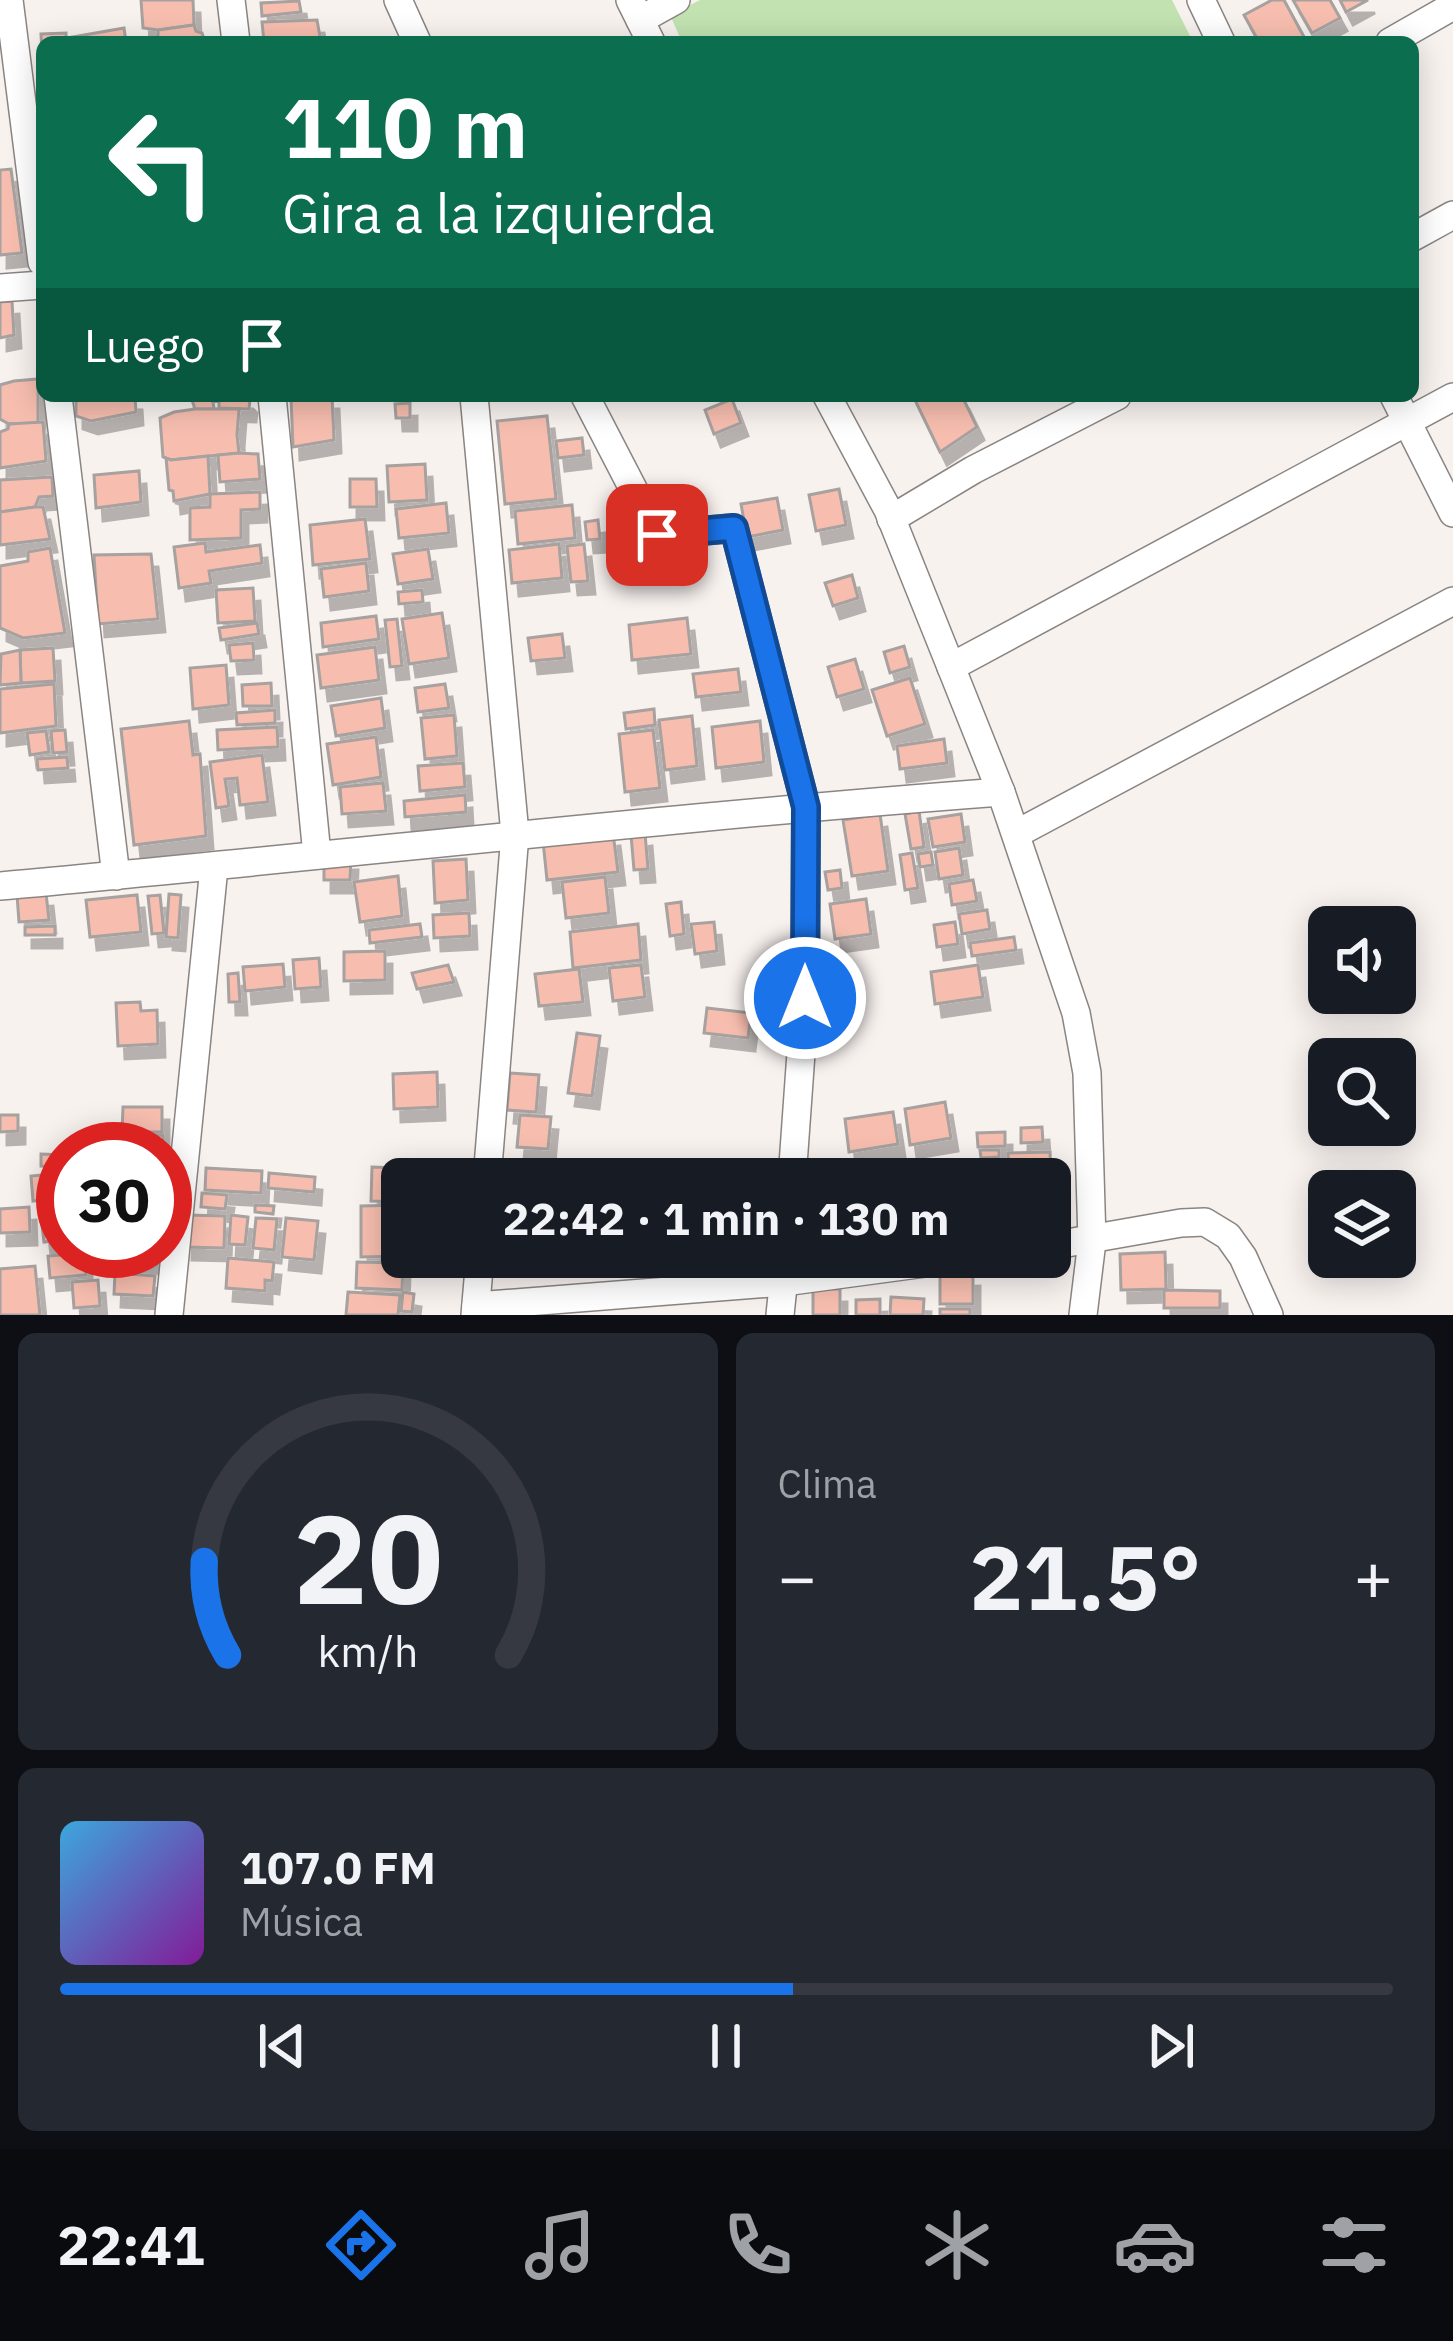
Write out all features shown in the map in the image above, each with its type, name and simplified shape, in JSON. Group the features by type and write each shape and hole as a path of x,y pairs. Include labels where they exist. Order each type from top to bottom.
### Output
{"street":[{"path":"10,0 36,213"},
{"path":"231,0 235,36"},
{"path":"398,0 414,36"},
{"path":"641,21 676,0"},
{"path":"1201,0 1218,36"},
{"path":"1400,36 1453,6"},
{"path":"1419,234 1453,215"},
{"path":"0,288 36,285"},
{"path":"951,667 1400,409 1453,397"},
{"path":"59,402 116,875"},
{"path":"273,402 317,855"},
{"path":"475,402 514,834 489,1158"},
{"path":"588,402 657,535 734,528 806,807 805,998 794,1158"},
{"path":"830,402 890,519 951,667 1001,792 1076,1013 1087,1073 1092,1241 1083,1315"},
{"path":"890,519 1105,402"},
{"path":"1400,409 1453,513"},
{"path":"1016,834 1453,602"},
{"path":"0,886 514,834 1001,792"},
{"path":"169,1315 214,867"},
{"path":"1071,1244 1205,1222 1228,1236 1244,1258 1269,1315"},
{"path":"478,1278 476,1311 719,1278"},
{"path":"780,1315 784,1278"}],"green space":[{"path":"700,0 1172,0 1190,36 679,36 670,15"}],"building":[{"path":"141,0 193,0 194,25 143,28"},
{"path":"1272,0 1284,0 1303,36 1256,36 1244,15"},
{"path":"1293,0 1330,0 1340,18 1312,33"},
{"path":"1340,0 1368,0 1346,12"},
{"path":"299,1 301,12 262,16 261,3"},
{"path":"317,20 320,36 263,36 262,22"},
{"path":"194,25 203,36 157,36 158,30"},
{"path":"124,28 125,36 78,36"},
{"path":"11,169 22,253 0,255 0,170"},
{"path":"12,301 14,335 0,338 0,302"},
{"path":"36,379 38,423 9,424 0,419 0,385"},
{"path":"76,402 135,402 136,412 91,421 76,416"},
{"path":"193,402 213,402 214,409 195,409"},
{"path":"219,402 250,402 249,409 219,408"},
{"path":"291,402 332,402 334,440 293,447"},
{"path":"733,402 741,423 714,434 705,410"},
{"path":"916,402 965,402 977,427 940,452"},
{"path":"410,403 410,418 396,418 395,404"},
{"path":"195,409 239,409 239,453 163,457 160,418"},
{"path":"547,416 556,499 505,504 497,421"},
{"path":"43,422 46,461 0,468 0,432 9,424"},
{"path":"582,438 584,455 558,458 556,441"},
{"path":"258,454 260,479 220,482 218,455"},
{"path":"208,456 210,494 174,501 166,458"},
{"path":"425,464 427,500 389,502 387,466"},
{"path":"139,471 141,502 96,508 94,475"},
{"path":"52,477 53,496 39,497 35,507 0,512 0,480"},
{"path":"350,479 376,479 377,507 350,507"},
{"path":"839,489 846,525 816,531 809,495"},
{"path":"260,492 260,509 241,510 241,538 190,540 190,508 210,507 210,494"},
{"path":"777,498 783,530 747,537 741,504"},
{"path":"446,503 449,533 399,538 396,509"},
{"path":"572,505 575,538 518,544 515,511"},
{"path":"43,507 50,539 0,545 0,512"},
{"path":"365,519 370,559 313,565 310,525"},
{"path":"598,520 600,539 587,540 585,522"},
{"path":"205,543 206,552 260,545 262,563 209,571 211,583 179,588 174,547"},
{"path":"559,544 562,578 512,583 509,550"},
{"path":"584,544 588,581 571,582 567,546"},
{"path":"50,548 65,633 23,638 0,628 0,566 28,561 28,552"},
{"path":"428,549 433,579 398,584 393,554"},
{"path":"151,554 158,619 98,624 94,555"},
{"path":"366,563 369,591 324,597 321,569"},
{"path":"852,575 858,598 833,606 825,583"},
{"path":"253,588 255,621 218,623 216,590"},
{"path":"422,590 423,602 399,604 398,592"},
{"path":"442,613 449,658 409,664 402,619"},
{"path":"376,616 379,639 323,647 321,623"},
{"path":"687,618 691,654 632,660 629,625"},
{"path":"397,619 402,666 390,667 385,620"},
{"path":"257,623 259,634 221,640 219,628"},
{"path":"562,634 565,658 531,661 528,638"},
{"path":"253,643 254,660 231,661 229,645"},
{"path":"904,646 910,667 890,673 884,652"},
{"path":"375,647 379,680 321,688 317,655"},
{"path":"53,648 55,681 21,683 20,650"},
{"path":"20,650 21,683 0,685 1,654"},
{"path":"855,659 864,689 837,697 828,667"},
{"path":"226,665 229,705 193,709 190,668"},
{"path":"738,669 741,692 696,697 693,674"},
{"path":"910,678 925,724 887,736 872,690"},
{"path":"271,683 272,706 243,706 242,685"},
{"path":"54,684 56,726 0,733 0,689"},
{"path":"445,684 449,708 418,712 415,688"},
{"path":"381,698 385,728 336,736 331,706"},
{"path":"654,709 655,725 626,729 624,713"},
{"path":"275,710 275,723 237,725 236,713"},
{"path":"454,715 457,756 425,759 421,718"},
{"path":"692,716 697,766 665,770 659,720"},
{"path":"189,721 193,755 200,754 206,836 134,845 121,729"},
{"path":"760,721 764,762 716,768 712,727"},
{"path":"277,727 278,747 218,750 217,730"},
{"path":"65,730 67,752 53,753 51,731"},
{"path":"653,730 660,788 625,792 619,734"},
{"path":"46,731 49,752 30,755 27,733"},
{"path":"376,737 381,777 333,785 327,744"},
{"path":"944,739 947,763 900,769 897,746"},
{"path":"262,755 268,802 240,805 237,778 225,779 229,806 216,808 210,762"},
{"path":"67,757 68,768 38,770 37,759"},
{"path":"463,763 465,787 420,791 418,766"},
{"path":"383,783 386,811 342,814 340,787"},
{"path":"465,795 466,812 405,817 404,801"},
{"path":"919,811 924,847 911,849 905,814"},
{"path":"880,814 888,871 852,876 843,820"},
{"path":"961,814 965,842 933,847 928,819"},
{"path":"613,833 618,872 547,880 543,841"},
{"path":"645,833 648,869 634,870 631,835"},
{"path":"959,848 963,875 939,879 935,852"},
{"path":"931,852 933,865 920,867 918,854"},
{"path":"912,853 918,888 905,890 900,855"},
{"path":"324,857 351,857 350,880 324,880"},
{"path":"466,859 468,900 435,903 433,861"},
{"path":"840,870 842,888 828,890 825,872"},
{"path":"398,876 402,916 360,922 354,882"},
{"path":"605,877 609,913 566,918 562,882"},
{"path":"973,880 977,901 952,905 949,884"},
{"path":"46,893 49,920 19,922 17,895"},
{"path":"169,894 181,895 178,938 166,937"},
{"path":"137,895 141,932 90,937 86,900"},
{"path":"160,895 164,933 152,934 148,896"},
{"path":"866,899 871,934 835,939 830,904"},
{"path":"681,902 684,934 670,936 666,904"},
{"path":"987,910 990,929 962,934 959,914"},
{"path":"469,913 470,936 434,938 433,915"},
{"path":"714,922 717,951 695,954 691,924"},
{"path":"955,922 958,944 937,947 934,925"},
{"path":"420,924 422,937 370,943 369,930"},
{"path":"638,924 641,960 573,968 570,932"},
{"path":"55,926 55,935 25,935 25,927"},
{"path":"1014,937 1016,950 972,956 970,943"},
{"path":"385,951 385,980 344,981 344,952"},
{"path":"319,958 321,987 295,989 293,960"},
{"path":"283,964 285,987 245,991 243,967"},
{"path":"448,965 454,982 417,989 412,973"},
{"path":"641,965 645,997 613,1001 609,968"},
{"path":"978,965 983,997 935,1004 931,972"},
{"path":"579,969 583,1002 539,1006 535,974"},
{"path":"238,973 240,1002 229,1002 228,974"},
{"path":"140,1002 141,1011 157,1010 158,1044 118,1046 116,1003"},
{"path":"707,1008 751,1013 748,1038 704,1033"},
{"path":"577,1033 600,1036 592,1096 568,1093"},
{"path":"437,1072 438,1107 394,1109 393,1074"},
{"path":"510,1073 539,1075 536,1112 507,1110"},
{"path":"945,1102 951,1138 910,1145 905,1109"},
{"path":"123,1107 162,1107 162,1122 122,1122"},
{"path":"893,1112 898,1144 849,1152 845,1119"},
{"path":"0,1115 18,1115 18,1131 0,1132"},
{"path":"520,1115 551,1117 548,1149 517,1147"},
{"path":"1042,1127 1043,1142 1021,1143 1021,1128"},
{"path":"1005,1132 1005,1146 978,1147 977,1133"},
{"path":"980,1150 999,1150 999,1157 981,1158"},
{"path":"1050,1152 1050,1158 1008,1158 1008,1153"},
{"path":"372,1167 381,1167 381,1201 371,1201"},
{"path":"206,1168 262,1171 261,1193 205,1190"},
{"path":"269,1173 315,1177 314,1192 268,1188"},
{"path":"31,1176 36,1176 36,1201 33,1201"},
{"path":"202,1193 227,1195 225,1209 201,1207"},
{"path":"255,1205 274,1206 273,1214 255,1212"},
{"path":"361,1206 381,1206 381,1257 361,1257"},
{"path":"29,1207 30,1232 0,1233 0,1209"},
{"path":"192,1215 225,1216 224,1248 192,1247"},
{"path":"231,1215 248,1217 245,1245 229,1244"},
{"path":"256,1218 277,1219 274,1250 253,1248"},
{"path":"286,1218 318,1221 314,1260 282,1257"},
{"path":"1165,1252 1166,1289 1121,1290 1120,1254"},
{"path":"228,1258 274,1262 272,1281 265,1280 265,1291 226,1288"},
{"path":"357,1262 381,1263 381,1278 402,1278 402,1290 356,1288"},
{"path":"35,1266 40,1315 0,1315 0,1269"},
{"path":"115,1278 155,1278 153,1296 114,1294"},
{"path":"940,1278 973,1278 973,1304 940,1304"},
{"path":"98,1280 100,1306 74,1308 72,1282"},
{"path":"813,1289 840,1289 840,1315 813,1315"},
{"path":"1164,1290 1220,1291 1220,1308 1164,1308"},
{"path":"348,1292 400,1295 398,1315 346,1315"},
{"path":"403,1292 414,1294 412,1312 401,1311"},
{"path":"891,1297 924,1299 923,1315 890,1315"},
{"path":"880,1299 880,1315 856,1315 856,1300"},
{"path":"940,1309 970,1309 970,1315 940,1315"}],"route":[{"path":"657,535 734,528 806,807 805,998"}]}
